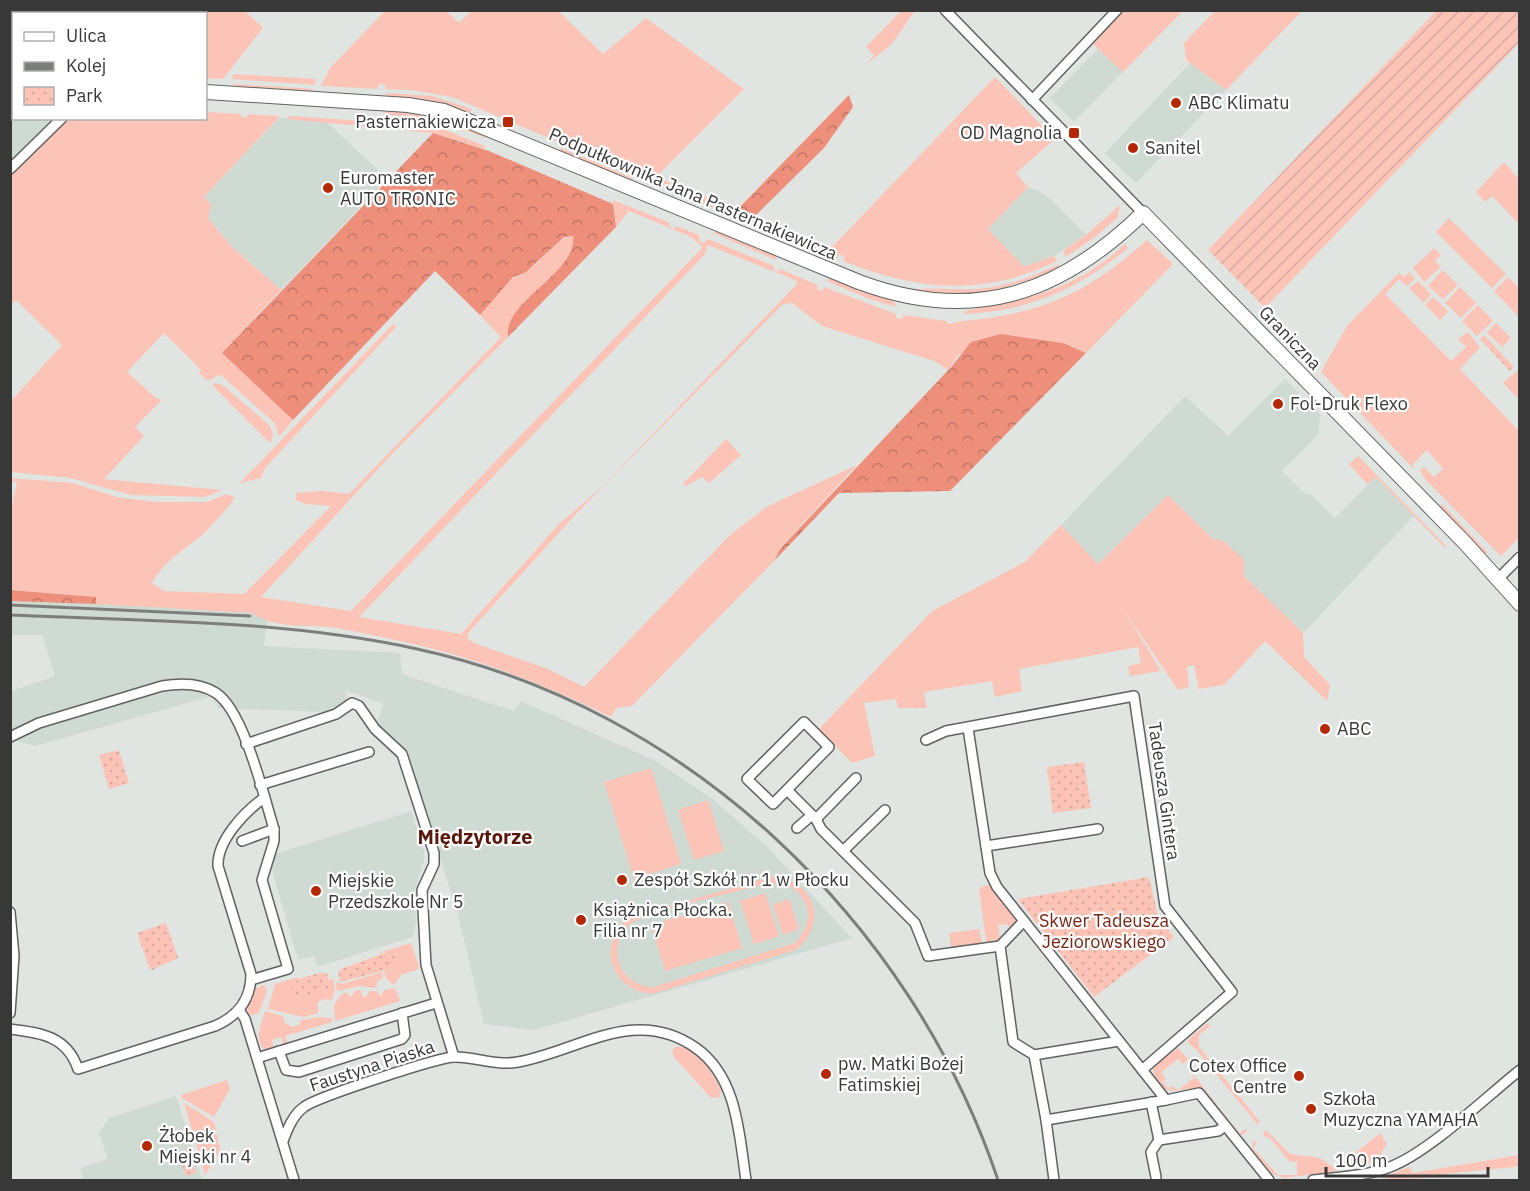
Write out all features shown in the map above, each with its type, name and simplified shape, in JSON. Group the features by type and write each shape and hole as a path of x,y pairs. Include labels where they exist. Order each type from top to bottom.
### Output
{"street":[{"name":"Graniczna","path":"945,10 1520,604"},
{"path":"1032,100 1117,10"},
{"name":"Podpułkownika Jana Pasternakiewicza","path":"207,92 397,104 444,111 859,282 900,296 934,302 957,303 1004,297 1060,277 1102,250 1143,213"},
{"path":"10,169 60,120"},
{"path":"1498,579 1520,557"},
{"path":"10,737 39,723 162,686 182,684 205,688 222,698 238,722 274,829 274,841 262,880 288,969 251,980"},
{"name":"Tadeusza Gintera","path":"926,740 946,731 1134,696 1165,906 1232,992 1163,1049 1142,1070"},
{"path":"246,744 336,714 352,703 358,706 375,729 402,754 435,857 422,893 426,968 454,1057"},
{"path":"804,722 829,747 787,790 773,804 747,779 804,722"},
{"path":"968,728 990,873 997,886 1024,921 1166,1100"},
{"path":"260,785 369,752"},
{"path":"797,828 814,817 855,778"},
{"path":"787,790 814,817 821,829 915,923 928,956 1000,946 1024,921"},
{"path":"10,1029 53,1037 70,1051 78,1069 215,1026 239,1010 250,993 251,980 218,866 218,856 227,837 264,798"},
{"path":"843,851 885,810"},
{"path":"242,842 274,829"},
{"path":"986,846 1098,829"},
{"path":"10,912 14,956 10,1013"},
{"path":"1000,946 1013,1042 1034,1055 1119,1041"},
{"path":"257,1058 436,1003"},
{"path":"239,1010 244,1015 294,1180"},
{"path":"279,1051 286,1070 296,1072 310,1068 402,1039 405,1035 402,1013"},
{"name":"Faustyna Piaska","path":"283,1141 295,1116 311,1102 442,1060 454,1057 513,1063 624,1030 654,1032 685,1042 708,1058 727,1088 734,1106 746,1180"},
{"path":"1034,1055 1054,1180"},
{"path":"1313,1180 1383,1170 1399,1163 1429,1143 1520,1070"},
{"path":"1046,1120 1199,1093 1269,1180"},
{"path":"1151,1102 1159,1140 1151,1152 1156,1177"},
{"path":"1159,1140 1218,1131 1225,1126"}],"shaded area":[{"path":"1099,48 1123,72 1074,122 1050,98"},
{"path":"1191,62 1226,90 1136,183 1105,153"},
{"path":"10,92 12,92 12,120 55,120 10,163"},
{"path":"279,118 327,122 387,179 281,290 231,246 208,218 204,197"},
{"path":"1028,187 1039,191 1053,201 1086,235 1048,260 1024,267 988,229"},
{"path":"1285,379 1320,414 1319,434 1282,471 1304,493 1312,495 1335,518 1375,477 1414,516 1303,633 1244,576 1224,541 1213,539 1168,495 1098,564 1061,525 1185,396 1228,436"},
{"path":"10,599 268,612 264,646 400,653 402,674 514,711 521,701 656,761 713,799 768,848 852,938 534,1030 484,1024 457,911 407,754 376,724 384,704 345,690 349,713 218,708 212,696 35,746 11,739 11,691 55,676 42,635 11,635"},
{"path":"411,811 424,850 424,860 414,893 416,922 413,937 317,967 314,956 298,960 268,856"},
{"name":"Żłobek Miejski nr 4","path":"176,1096 202,1180 83,1180 80,1168 108,1159 99,1133 109,1118"}],"green space":[{"path":"150,10 153,12 18,12"},
{"path":"557,10 603,54 646,18 744,89 656,177 687,190 685,195 643,178 645,173 639,171 636,175 452,97 410,90 385,89 386,85 379,84 378,89 321,86 330,68 385,11 446,11 459,23 471,11"},
{"path":"902,10 915,11 891,45 865,65 874,55 866,47"},
{"path":"245,11 263,28 223,79 207,78 207,12 162,12"},
{"path":"1121,11 1183,11 1123,72 1091,42"},
{"path":"1215,11 1302,11 1226,90 1186,60 1184,43"},
{"path":"1436,11 1519,11 1519,43 1265,308 1208,250"},
{"path":"233,74 316,79 315,85 232,79"},
{"path":"995,77 1055,139 1016,173 1028,187 988,229 1024,267 1054,256 1057,261 1030,273 977,285 924,284 871,271 843,261 845,257 839,254 836,259 792,240 795,234 829,248 834,245"},
{"path":"233,84 314,89 306,93 236,88"},
{"path":"385,93 432,96 472,109 470,113 440,102 388,97"},
{"path":"849,95 853,107 824,148 754,217 737,210"},
{"path":"389,110 446,118 486,135 487,138 438,121 384,114"},
{"path":"207,112 241,114 241,117 247,118 248,114 280,116 204,197 211,204 208,218 231,246 281,290 222,353 293,420 279,437 275,424 269,418 223,377 219,375 208,381 199,373 201,370 164,333 127,372 156,398 162,400 135,427 144,436 104,479 222,490 205,497 131,495 70,478 11,472 11,401 62,345 16,300 11,305 11,175 67,120 207,120"},
{"path":"289,116 424,125 443,129 485,146 484,149 433,133 288,119"},
{"path":"433,133 489,151 613,204 616,227 508,337 509,324 516,311 564,262 571,249 573,236 564,237 526,272 513,277 480,315 435,271 293,420 222,353"},
{"path":"561,148 634,179 630,181 559,151"},
{"path":"1504,162 1519,179 1519,224 1492,196 1485,202 1476,192"},
{"path":"694,192 726,205 721,211 690,198"},
{"path":"613,200 670,223 669,226 674,229 676,226 699,235 699,241 703,243 708,239 774,266 773,270 778,272 780,269 818,285 817,289 822,291 824,287 896,314 896,318 902,319 903,315 947,321 947,324 1017,313 1062,298 1104,274 1147,240 1173,264 1086,353 1063,343 1001,334 958,355 948,370 934,361 822,326 792,303 783,304 573,517 469,632 467,638 474,643 548,669 584,687 731,534 768,506 857,465 779,549 775,560 632,706 616,708 611,717 535,683 484,664 431,648 370,635 336,628 282,624 252,613 96,604 95,597 11,590 11,511 17,482 11,481 10,478 73,483 117,497 155,502 207,502 227,494 235,498 204,533 160,571 152,583 164,591 244,594 331,506 306,504 296,500 296,493 323,491 349,494 501,337 480,315 499,292 515,277 536,264 557,243 573,236 571,250 564,263 516,311 509,324 508,337 389,457 261,597 351,611 703,247 689,236 629,211 616,227","holes":["708,245 797,281 796,285 602,487 560,523 461,634 359,617 691,269 704,255"]},
{"path":"1120,205 1118,217 1095,237 1066,257 1063,251 1086,235"},
{"path":"736,209 788,231 786,238 731,215"},
{"path":"1449,218 1506,274 1492,288 1436,232"},
{"path":"718,231 775,254 776,260 713,233"},
{"path":"1125,244 1128,248 1110,262 1051,296 1008,309 962,314 968,310 1052,290 1089,272"},
{"path":"1434,248 1441,255 1435,261 1441,267 1424,282 1413,268"},
{"path":"1059,264 1057,269 1042,275 986,292 947,296 913,290 989,288 1020,280"},
{"path":"1443,270 1458,285 1443,299 1428,286"},
{"path":"1409,272 1415,278 1407,286 1399,279 1385,294 1451,361 1466,347 1458,339 1468,332 1480,347 1460,369 1519,431 1519,538 1501,556 1425,479 1420,470 1424,467 1434,477 1443,469 1427,450 1413,464 1414,469 1321,372 1347,326 1399,273 1404,277"},
{"path":"1508,277 1519,288 1519,317 1494,291"},
{"path":"831,278 893,301 897,307 872,300 827,281"},
{"path":"1418,281 1431,294 1424,303 1409,288"},
{"path":"1460,287 1476,303 1461,318 1445,303"},
{"path":"1433,297 1448,311 1440,320 1425,305"},
{"path":"1478,305 1493,321 1477,336 1462,321"},
{"path":"1496,323 1511,338 1502,347 1487,333"},
{"path":"393,324 396,327 265,468 261,478 240,483"},
{"path":"1001,334 1063,343 1086,353 950,491 839,493 775,560 779,550 952,366 971,342"},
{"path":"1484,335 1514,367 1510,371 1480,339"},
{"path":"1518,370 1520,397 1518,399 1503,383"},
{"path":"215,383 224,386 270,426 273,435 270,443 212,385"},
{"path":"726,439 741,455 709,483 702,477 686,486 683,484"},
{"path":"1358,456 1446,546 1445,548 1376,477 1367,484 1349,464"},
{"path":"1168,495 1213,539 1224,541 1244,560 1244,576 1303,633 1304,657 1330,685 1327,701 1265,641 1224,685 1199,689 1194,665 1187,667 1189,687 1178,690 1122,607 1161,671 1130,676 1128,666 1141,663 1138,647 1019,669 1022,691 995,697 992,681 924,692 927,708 898,708 896,699 864,703 875,756 852,763 819,729 932,611 1025,562 1061,525 1098,564"},
{"path":"1442,504 1488,553 1485,554 1439,507"},
{"path":"10,590 96,597 96,604 11,601"},
{"path":"119,750 129,783 109,789 99,755"},
{"path":"1084,762 1091,808 1053,813 1047,767"},
{"path":"651,768 681,864 634,879 604,782"},
{"path":"708,800 724,851 694,860 678,810"},
{"path":"770,877 785,879 797,885 806,893 812,904 814,915 812,928 806,939 795,950 652,994 638,991 626,984 613,965 612,941 618,929 628,918","holes":["770,883 793,888 806,903 807,923 795,943 651,988 630,979 620,966 617,946 628,926 637,920 717,896"]},
{"name":"Skwer Tadeusza Jeziorowskiego","path":"1149,877 1158,916 1174,937 1094,997 1018,899"},
{"path":"990,884 1014,915 1016,922 1011,928 1006,924 998,925 1000,940 986,942 979,888"},
{"path":"765,893 779,936 754,944 740,901"},
{"path":"789,899 799,929 783,935 773,905"},
{"path":"728,902 742,948 665,971 651,925"},
{"path":"166,923 178,958 152,970 137,933"},
{"path":"979,929 982,943 951,947 949,933"},
{"path":"411,943 419,966 417,970 402,974 394,985 386,978 384,971 395,968 390,951 374,954"},
{"path":"390,951 394,954 398,967 340,982 338,972 341,969"},
{"path":"382,972 383,978 377,982 376,988 360,986 337,991 336,982 342,984"},
{"path":"320,973 327,973 330,988 294,1000 290,996 290,990 295,982"},
{"path":"298,977 298,980 294,981 330,988 329,980 333,979 335,990 332,1000 325,999 318,1002 318,1013 304,1017 268,1009 275,984"},
{"path":"265,985 267,991 259,1013 248,1016 246,1007 254,989"},
{"path":"395,988 400,1001 335,1021 334,1005 346,992 351,997 356,990 361,990 362,996 366,997 369,991 377,991 381,997 384,990"},
{"path":"265,1011 283,1016 285,1023 292,1027 299,1025 301,1020 319,1017 331,1018 332,1022 285,1036 288,1044 284,1045 281,1037 272,1040 274,1048 266,1051 259,1038"},
{"path":"1208,1023 1210,1026 1199,1035 1199,1047 1260,1122 1257,1124 1195,1048 1188,1043 1188,1040"},
{"path":"675,1047 690,1050 702,1061 721,1089 720,1097 711,1098 674,1057 672,1051"},
{"path":"1178,1048 1188,1059 1183,1064 1178,1059 1161,1072 1165,1078 1163,1082 1168,1088 1173,1086 1178,1090 1166,1090 1156,1080 1153,1070 1156,1063"},
{"path":"1196,1068 1192,1073 1239,1133 1246,1129 1247,1132 1242,1135 1238,1133 1201,1090 1178,1090 1194,1078 1190,1071"},
{"path":"227,1080 230,1089 214,1117 182,1098 181,1095"},
{"path":"184,1103 214,1122 220,1150 205,1175"},
{"path":"1266,1130 1290,1154 1320,1158 1338,1171 1284,1178 1271,1173 1252,1149 1253,1140 1257,1143 1253,1148 1278,1175 1297,1175 1297,1162 1289,1161 1270,1138 1265,1137 1263,1133"},
{"path":"1380,1133 1387,1144 1381,1153 1384,1160 1352,1167 1338,1160 1341,1157 1347,1160"},
{"path":"188,1149 196,1173 186,1176 178,1153"},
{"path":"1519,1155 1519,1166 1514,1167 1445,1174 1443,1177 1387,1180 1386,1176 1409,1167 1413,1173"}],"railway":[{"path":"10,605 250,616"},
{"path":"10,615 215,623 367,639 417,649 516,678 609,720 697,774 776,839 847,913 908,996 959,1085 998,1180"}],"place":[{"name":"ABC Klimatu","path":"1176,103"},
{"name":"Pasternakiewicza","path":"508,122"},
{"name":"OD Magnolia","path":"1074,133"},
{"name":"Sanitel","path":"1133,148"},
{"name":"Euromaster AUTO TRONIC","path":"328,188"},
{"name":"Fol-Druk Flexo","path":"1278,404"},
{"name":"ABC","path":"1325,729"},
{"name":"Zespół Szkół nr 1 w Płocku","path":"622,880"},
{"name":"Miejskie Przedszkole Nr 5","path":"316,891"},
{"name":"Książnica Płocka. Filia nr 7","path":"581,920"},
{"name":"pw. Matki Bożej Fatimskiej","path":"826,1074"},
{"name":"Cotex Office Centre","path":"1299,1076"},
{"name":"Szkoła Muzyczna YAMAHA","path":"1311,1109"},
{"name":"Żłobek Miejski nr 4","path":"147,1146"}],"district":[{"name":"Międzytorze","path":"475,837"}]}
